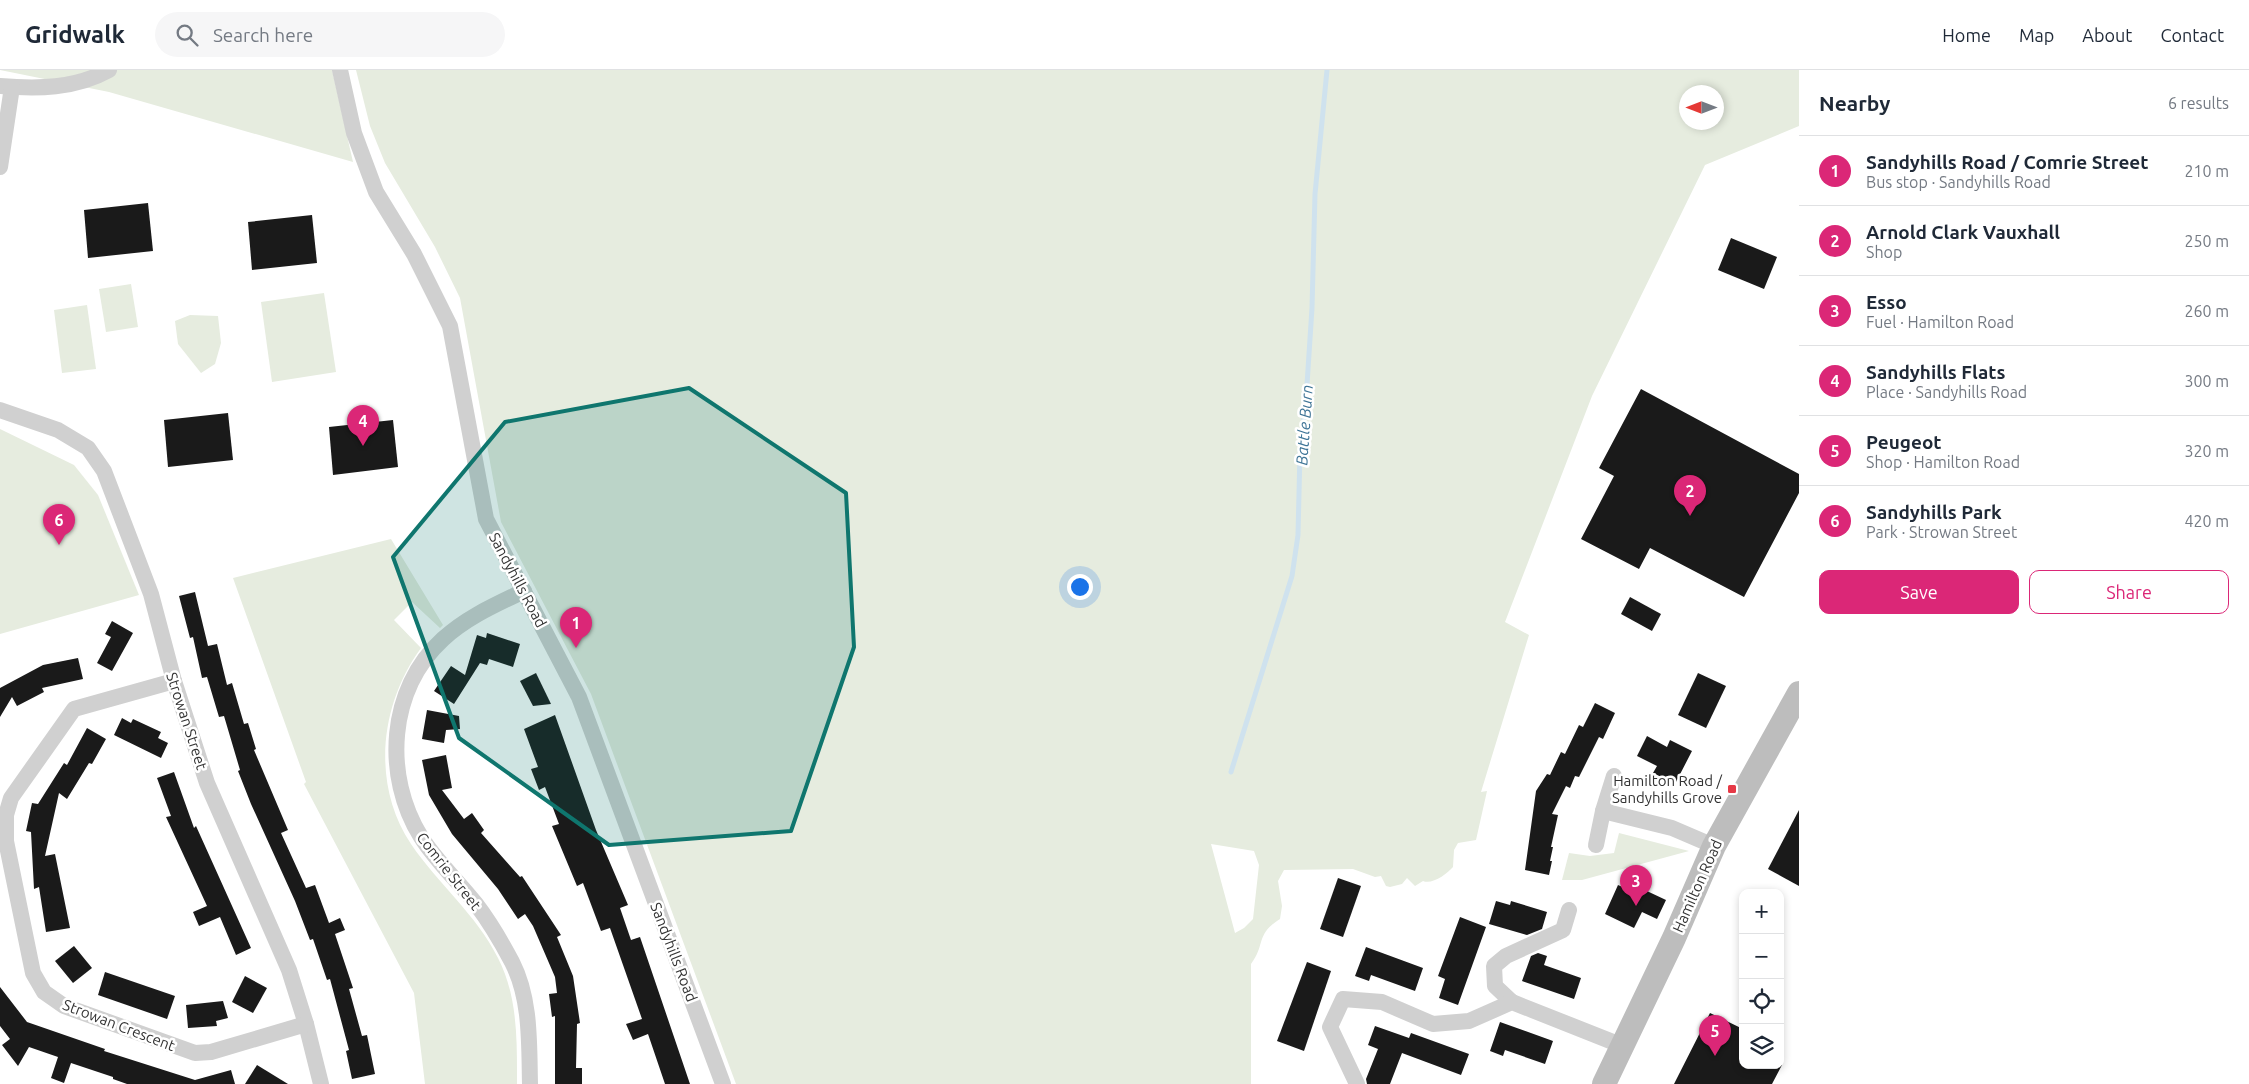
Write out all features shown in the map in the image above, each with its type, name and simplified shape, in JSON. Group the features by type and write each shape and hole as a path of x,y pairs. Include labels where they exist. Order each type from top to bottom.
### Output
{"street":[{"path":"0,167 6,87 44,87 76,84 109,70"},
{"name":"Sandyhills Road","path":"340,70 354,133 376,192 414,254 450,326 482,507 496,540 584,709 723,1084"},
{"name":"Strowan Street","path":"0,410 58,430 88,448 104,471 151,594 174,681 208,783 289,970 306,1024 321,1084"},
{"name":"Comrie Street","path":"524,592 467,620 433,649 416,673 406,697 399,722 396,759 401,796 416,828 430,850 477,905 512,962 522,989 527,1016 530,1084"},
{"name":"Strowan Crescent","path":"174,681 74,709 11,798 6,815 6,841 33,973 44,992 64,1006 195,1053 211,1052 306,1024"},
{"name":"Hamilton Road","path":"1604,1084 1714,846 1799,693"},
{"path":"1596,845 1603,811 1614,776"},
{"path":"1603,811 1672,828 1714,846"},
{"path":"1569,910 1563,930 1506,956 1494,966 1495,986 1512,1002 1622,1046"},
{"path":"1356,1084 1330,1028 1343,999 1382,1002 1434,1024 1469,1021 1512,1002"}],"highlighted area":[{"path":"689,388 846,493 854,647 791,831 609,845 459,738 393,557 505,422"}],"shaded area":[{"path":"0,70 332,70 353,162 109,92"},
{"path":"356,70 1799,70 1799,126 1705,165 1592,396 1505,622 1529,635 1481,792 1487,791 1476,840 1458,843 1454,850 1453,867 1447,873 1435,880 1423,881 1415,886 1407,878 1402,884 1386,886 1381,876 1375,877 1353,869 1284,870 1278,881 1282,906 1280,919 1267,930 1256,957 1251,964 1251,1084 736,1084 591,694 501,522 460,298 435,247 385,163 370,126","holes":["1211,844 1254,851 1259,865 1253,919 1244,928 1235,933"]},
{"path":"131,284 138,327 106,332 99,289"},
{"path":"324,293 336,372 272,382 261,302"},
{"path":"87,305 96,369 62,373 54,310"},
{"path":"190,315 218,316 221,343 215,364 201,373 178,344 175,321"},
{"path":"0,429 74,465 98,495 139,595 0,634"},
{"path":"391,539 443,625 440,628 412,602 394,620 421,648 407,670 389,719 386,744 386,770 390,796 398,821 411,844 479,927 505,973 515,1020 517,1084 425,1084 414,993 304,784 306,782 233,578"},
{"path":"1619,833 1689,851 1582,880 1562,880 1569,853 1590,856 1614,853"}],"building":[{"path":"148,203 153,251 88,258 84,210"},
{"path":"312,215 317,263 252,270 248,222"},
{"path":"1731,238 1777,257 1764,289 1718,270"},
{"path":"1641,389 1799,474 1799,493 1744,597 1650,548 1639,569 1581,539 1614,476 1599,468"},
{"path":"228,413 233,460 168,467 164,420"},
{"path":"393,420 398,467 333,475 329,427"},
{"path":"195,592 208,646 217,644 227,685 232,683 244,724 248,723 256,749 254,750 288,830 281,833 306,888 315,885 329,923 340,918 345,930 335,934 353,988 349,989 362,1036 367,1035 375,1074 352,1079 346,1051 349,1050 330,979 327,980 313,939 310,940 295,901 251,804 238,771 240,770 224,716 219,717 207,677 202,678 193,637 190,638 179,596"},
{"path":"1630,597 1661,614 1652,631 1621,614"},
{"path":"112,621 133,633 112,671 97,663 111,637 105,634"},
{"path":"487,633 520,644 513,667 489,659 487,665 480,663 454,704 434,691 451,666 465,675 477,635 486,638"},
{"path":"78,658 83,679 42,688 44,692 17,706 12,697 0,717 0,688 43,665"},
{"path":"536,673 551,704 533,706 520,681"},
{"path":"1698,673 1726,686 1706,728 1678,715"},
{"path":"1595,703 1615,713 1603,739 1599,737 1579,777 1575,776 1570,788 1566,786 1552,814 1558,815 1551,847 1553,847 1549,875 1525,870 1536,791 1547,774 1550,775 1561,752 1565,754 1579,725 1583,727"},
{"path":"427,710 459,716 460,729 446,730 444,743 422,739"},
{"path":"555,715 596,830 628,905 620,908 631,940 640,937 690,1084 665,1084 648,1034 633,1040 626,1024 642,1019 610,928 601,931 583,883 577,886 552,826 559,824 545,787 539,790 531,769 538,767 524,729"},
{"path":"122,718 131,723 133,719 161,732 158,738 168,743 161,758 114,735"},
{"path":"87,728 106,739 92,764 89,763 67,799 59,793 45,856 55,854 70,928 46,932 39,887 34,889 31,832 26,831 32,803 38,804 64,763 67,765"},
{"path":"1647,736 1667,747 1670,740 1692,751 1675,784 1653,773 1657,766 1637,756"},
{"path":"446,755 452,788 442,790 464,819 472,813 484,830 481,833 520,877 522,876 561,935 557,937 573,976 580,1023 577,1024 576,1068 582,1068 582,1084 555,1084 555,1016 552,1017 549,994 557,993 555,977 533,926 525,914 518,919 498,889 452,834 429,795 422,760"},
{"path":"174,772 194,828 196,826 251,948 236,955 220,917 199,926 193,912 207,906 166,817 171,816 157,778"},
{"path":"1799,810 1799,886 1768,869"},
{"path":"1338,878 1361,886 1343,937 1320,929"},
{"path":"1632,884 1666,900 1657,919 1642,912 1634,928 1605,914 1618,885 1629,890"},
{"path":"1496,901 1510,905 1511,901 1547,912 1542,929 1527,935 1489,924"},
{"path":"1460,917 1486,927 1458,1005 1439,998 1445,979 1438,976"},
{"path":"74,946 92,968 73,983 55,961"},
{"path":"1366,947 1423,968 1415,991 1371,975 1369,981 1355,976"},
{"path":"1538,953 1547,956 1544,965 1581,978 1574,999 1522,981 1531,956"},
{"path":"1307,962 1331,971 1304,1051 1277,1041"},
{"path":"105,972 175,996 167,1019 98,995"},
{"path":"245,976 267,988 253,1013 232,1002"},
{"path":"0,987 27,1022 105,1049 104,1051 195,1080 231,1070 235,1084 127,1084 113,1079 113,1077 71,1063 64,1083 51,1078 58,1057 29,1047 18,1066 2,1045 10,1039 0,1026"},
{"path":"223,1001 228,1018 216,1021 217,1026 188,1028 186,1005"},
{"path":"1710,1013 1739,1027 1739,1069 1780,1069 1772,1084 1674,1084"},
{"path":"1500,1022 1553,1041 1545,1064 1505,1050 1503,1056 1490,1051"},
{"path":"1375,1026 1409,1038 1411,1033 1469,1054 1461,1075 1402,1053 1390,1084 1367,1084 1366,1079 1378,1049 1368,1045"},
{"path":"257,1065 288,1084 245,1084"}],"waterway":[{"name":"Battle Burn","path":"1231,772 1292,576 1298,535 1300,452 1306,400 1312,308 1315,194 1327,70"}],"place":[{"name":"Sandyhills Flats","path":"363,446"},
{"name":"Arnold Clark Vauxhall","path":"1690,516"},
{"name":"Sandyhills Park","path":"59,545"},
{"name":"Sandyhills Road / Comrie Street","path":"576,648"},
{"name":"Hamilton Road / Sandyhills Grove","path":"1732,789"},
{"name":"Esso","path":"1636,906"},
{"name":"Peugeot","path":"1715,1056"}]}
